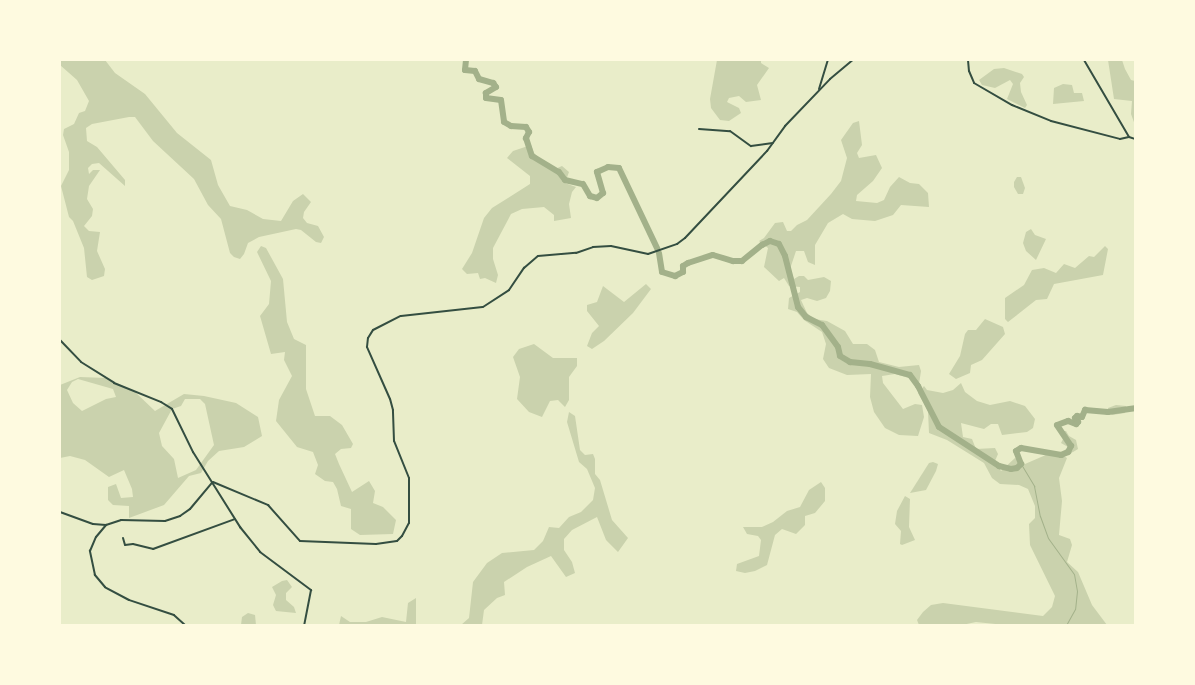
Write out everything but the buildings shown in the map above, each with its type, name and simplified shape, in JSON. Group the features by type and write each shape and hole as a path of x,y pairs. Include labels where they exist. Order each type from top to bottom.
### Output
{"street":[{"path":"818,92 828,60"},
{"path":"213,482 268,505 300,541 376,544 397,541 409,523 409,478 394,441 393,410 390,399 367,347 368,338 373,330 400,316 483,307 509,290 524,268 538,256 576,253 593,248 611,246 648,254 677,244 685,238 773,143 785,126 842,68 854,60"},
{"path":"968,60 974,83 1012,104 1051,120 1120,139 1129,136"},
{"path":"1084,60 1129,136 1135,139"},
{"path":"699,129 730,132 751,146 773,143"},
{"path":"60,340 81,362 114,383 169,406 181,425 193,452 235,520 260,552 310,590 304,625"},
{"path":"60,512 93,524 106,525 121,520 172,520 190,509 213,482"},
{"path":"123,538 125,545 133,544 153,549 235,520"},
{"path":"106,525 96,537 90,551 92,568 100,581 115,594 174,615 185,625"}],"green space":[{"path":"60,60 105,60 115,73 145,94 177,133 211,160 218,185 230,206 247,210 263,219 281,221 293,201 303,194 311,202 304,212 303,218 307,223 318,226 324,237 321,243 316,242 301,230 296,229 259,237 248,243 240,259 234,257 230,253 221,219 208,205 194,179 153,141 135,117 129,117 92,124 86,128 87,141 97,147 125,180 125,186 99,163 92,164 88,168 89,174 93,170 100,170 89,186 87,199 93,209 92,216 84,226 89,231 100,232 97,251 105,269 104,276 92,280 87,277 84,248 73,221 69,217 61,186 69,170 69,152 63,135 64,129 74,124 79,113 85,111 89,101 77,80 60,65"},
{"path":"717,60 761,60 761,63 769,68 757,85 761,100 746,102 739,96 729,98 727,102 739,108 741,113 729,121 720,120 711,108 710,99"},
{"path":"1108,60 1122,60 1131,80 1135,81 1135,125 1131,114 1132,101 1114,99"},
{"path":"1004,68 1022,74 1024,77 1020,83 1021,92 1027,105 1025,108 1007,99 1013,84 1010,80 995,88 982,85 979,80 994,69"},
{"path":"1063,84 1072,85 1074,93 1082,93 1084,101 1053,104 1054,88"},
{"path":"859,121 862,145 857,153 859,158 876,155 882,168 873,181 857,195 856,201 877,203 884,200 890,187 899,177 910,183 919,184 928,193 929,207 901,205 893,215 875,221 852,219 843,214 828,223 815,245 815,265 808,262 804,251 796,251 790,269 794,279 799,276 804,276 808,280 824,277 831,281 830,291 826,298 817,301 807,298 801,300 807,313 814,319 827,321 845,331 853,344 867,344 875,350 879,362 899,367 919,365 921,371 919,384 909,378 895,374 882,376 883,383 903,409 915,404 922,405 924,417 918,436 899,435 885,428 874,412 870,397 871,374 847,375 829,368 823,359 826,344 822,332 804,320 797,312 788,309 789,298 800,292 800,287 789,286 784,278 779,281 764,267 768,248 759,241 764,238 775,223 783,222 787,231 791,231 797,225 807,220 831,194 841,181 847,158 841,140 853,123"},
{"path":"531,145 534,153 553,170 562,166 569,172 565,183 576,187 572,192 569,204 571,218 554,221 554,215 544,207 522,209 511,214 493,248 493,259 498,275 496,283 485,278 480,279 478,273 467,274 462,269 472,253 484,218 492,208 530,184 530,176 507,158 513,151"},
{"path":"1017,177 1021,177 1025,188 1023,194 1018,194 1014,187"},
{"path":"1031,229 1035,235 1046,239 1036,260 1026,251 1023,243 1026,232"},
{"path":"261,246 266,248 283,279 287,322 294,339 306,345 306,389 315,416 330,416 342,425 353,444 351,448 341,449 335,454 352,492 369,481 375,491 373,503 383,507 396,520 393,534 360,535 351,529 351,509 341,506 337,489 333,482 325,481 315,474 318,465 313,452 297,447 276,421 279,400 292,376 284,360 285,352 271,354 260,316 269,304 271,281 257,252"},
{"path":"1105,246 1108,249 1103,275 1054,284 1047,299 1036,300 1008,322 1005,319 1005,298 1024,285 1032,270 1044,268 1056,273 1064,264 1075,268 1089,256 1094,257"},
{"path":"646,284 651,289 633,313 604,341 592,349 587,346 592,333 599,326 587,311 587,305 597,302 603,286 624,302"},
{"path":"985,319 1003,327 1005,334 982,360 971,365 970,373 956,379 949,374 960,356 965,334 968,330 976,330"},
{"path":"534,344 553,358 577,358 577,366 569,377 569,400 565,407 558,400 550,401 542,417 529,412 517,399 520,377 513,357 519,349"},
{"path":"80,377 106,378 134,391 155,411 184,394 236,403 258,417 262,436 244,447 219,451 208,461 201,473 189,476 164,505 129,518 129,506 113,505 108,500 108,487 116,484 121,498 133,497 132,489 124,470 109,477 85,460 70,456 60,458 60,385","holes":["78,379 113,389 116,397 106,399 82,411 73,403 67,390 72,382","185,399 200,399 205,404 214,445 196,470 178,478 174,459 162,446 159,433 172,409 181,406"]},
{"path":"961,383 965,392 977,401 990,405 1010,401 1025,406 1035,419 1033,428 1027,432 1002,435 998,424 991,424 984,429 961,423 963,437 972,439 976,449 995,448 998,454 995,461 1001,471 1015,458 1025,464 1055,451 1067,458 1059,478 1062,501 1059,535 1070,539 1072,545 1067,562 1078,572 1092,605 1107,625 1005,625 976,622 962,625 919,625 917,620 923,612 931,605 943,603 1043,616 1052,607 1055,596 1030,545 1029,524 1035,518 1035,506 1028,489 1019,485 1000,484 992,478 984,463 947,440 929,433 928,411 918,393 924,386 927,390 943,393 953,390"},
{"path":"1116,405 1126,406 1125,413 1112,415 1108,412 1108,408"},
{"path":"569,412 575,416 580,450 585,455 593,454 595,459 595,474 600,480 612,520 628,538 618,552 606,540 597,517 572,530 564,539 564,550 572,562 575,573 566,577 551,556 527,567 504,582 505,595 497,598 484,610 482,625 461,625 469,618 473,582 487,563 502,553 534,550 543,541 549,527 559,528 569,517 581,512 593,500 595,488 587,469 579,462 567,422"},
{"path":"1062,431 1066,431 1069,436 1076,440 1078,449 1067,454 1064,452 1068,447 1061,443 1064,437"},
{"path":"929,463 938,464 926,490 910,493"},
{"path":"821,482 825,488 825,501 815,513 805,516 805,525 796,534 782,529 775,535 767,565 755,571 745,573 736,571 737,564 759,556 761,540 758,536 747,534 743,527 762,527 773,522 787,511 800,507 809,490"},
{"path":"905,496 910,499 909,527 915,540 902,545 900,544 901,531 895,524 897,511"},
{"path":"287,580 292,587 286,593 286,600 294,607 296,613 276,611 273,605 276,595 272,587"},
{"path":"416,598 416,625 339,625 341,616 350,622 366,622 382,617 406,622 408,603"},
{"path":"248,613 255,615 256,625 241,625 242,617"}],"waterway":[{"path":"466,60 465,70 475,71 479,79 493,83 496,87 486,93 486,98 501,100 504,122 511,126 526,127 529,132 526,138 532,156 559,172 565,180 583,184 590,196 597,198 603,193 597,172 608,167 619,168 657,248"},
{"path":"659,253 662,272 675,276 683,272 683,266 688,263 713,255 733,261 742,261 770,241 779,244 785,256 798,307 806,317 822,325 838,347 840,356 850,362 870,364 910,375 918,386 939,427 999,466 1011,469 1017,468 1021,464 1016,451 1021,448 1061,455 1068,452 1071,446 1057,425 1068,421 1076,424 1078,422 1075,418 1077,416 1082,417 1085,410 1108,412 1135,408"},
{"path":"1021,464 1034,486 1040,516 1048,538 1074,574 1077,591 1075,609 1066,625"}]}
